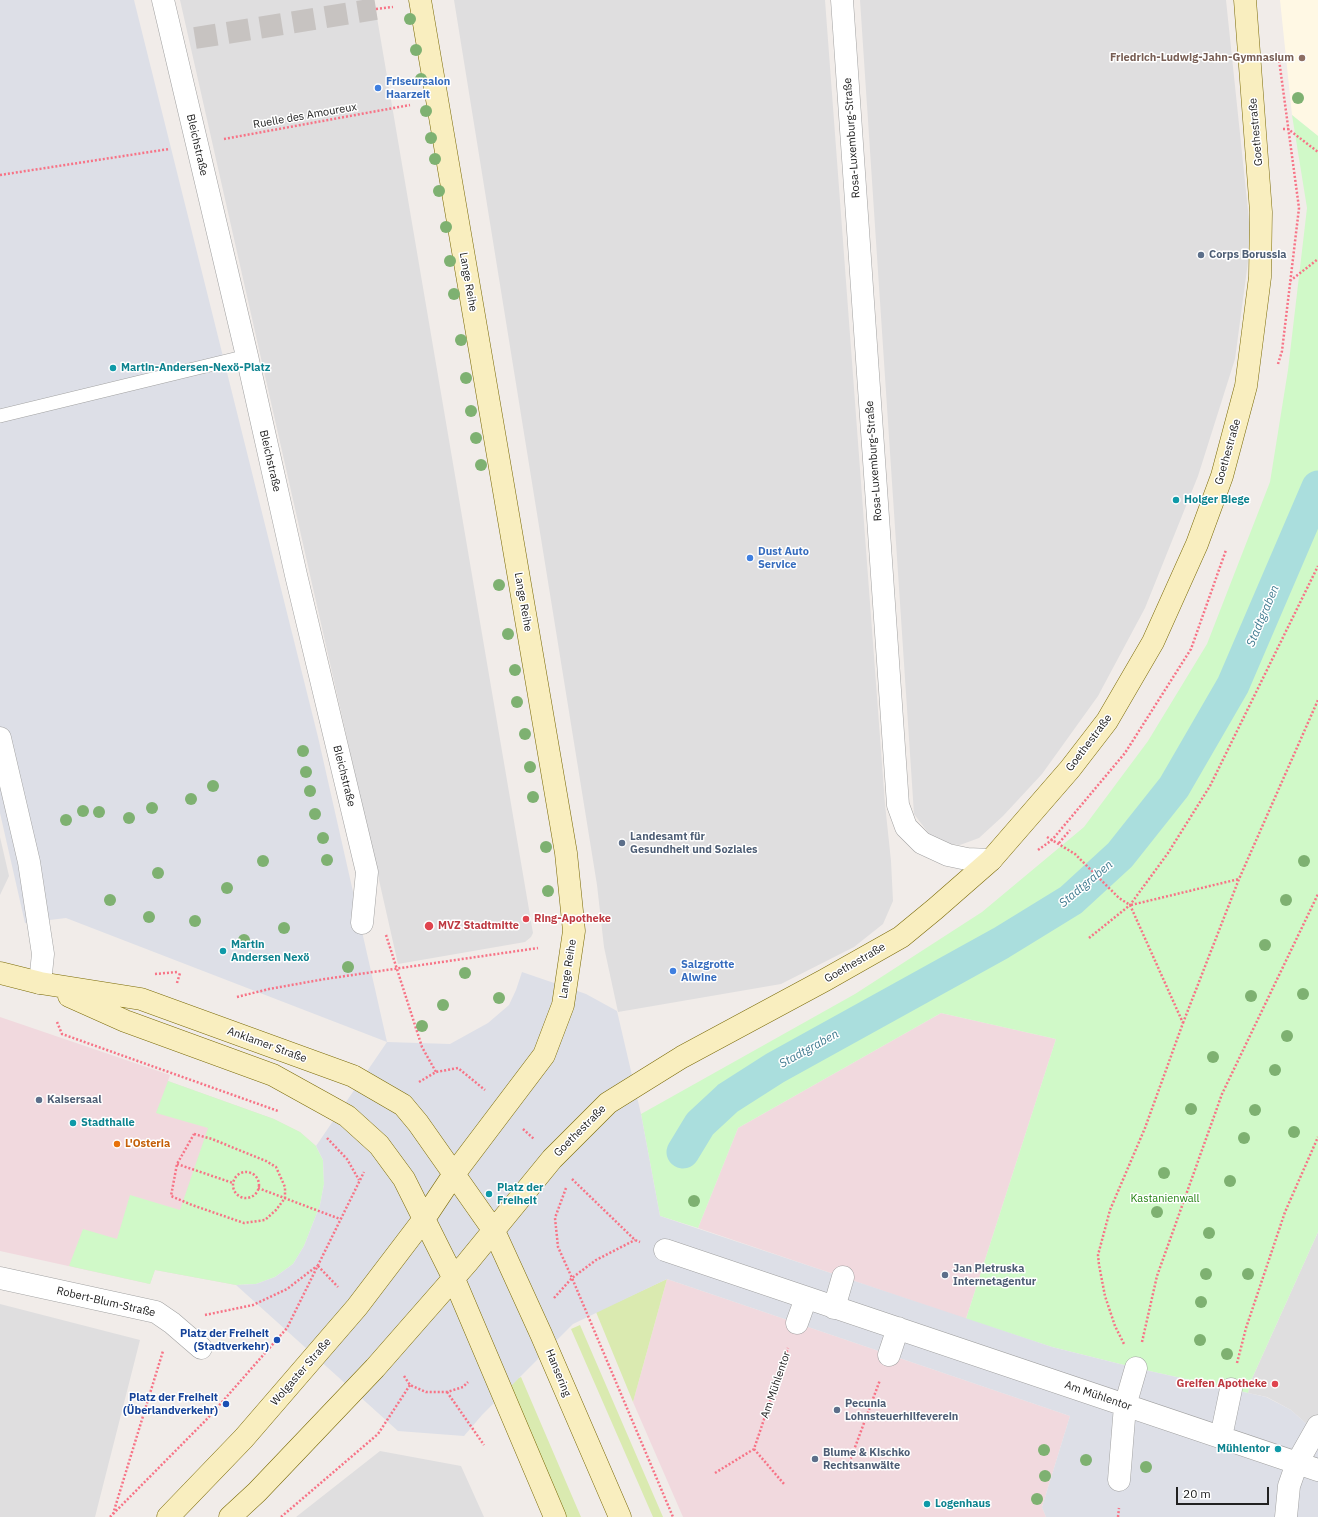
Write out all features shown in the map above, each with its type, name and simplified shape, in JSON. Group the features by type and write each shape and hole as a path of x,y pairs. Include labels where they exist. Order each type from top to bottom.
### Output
{"main road":[{"name":"Goethestraße","path":"454,1279 552,1159 608,1103 682,1057 901,937 991,860 1070,769 1107,721 1153,642 1196,544 1222,476 1246,386 1260,277 1262,212 1245,0"},
{"name":"Lange Reihe","path":"410,3 566,853 574,932 563,1005 544,1055 454,1174 424,1219"},
{"name":"Anklamer Straße","path":"0,973 40,984 141,1000 353,1076 403,1105 418,1123 494,1231"},
{"name":"Anklamer Straße","path":"40,984 125,1021 273,1075 346,1116 379,1145 404,1179 454,1279"},
{"name":"Wolgaster Straße","path":"168,1517 257,1424 357,1307 424,1219"},
{"name":"Hansering","path":"494,1231 537,1323 620,1517"},
{"path":"230,1517 375,1368 454,1279 554,1517"}],"street":[{"name":"Bleichstraße","path":"163,0 247,356 298,583 367,872 362,923"},
{"name":"Rosa-Luxemburg-Straße","path":"842,0 898,805 906,827 922,843 948,855 967,859 991,860"},
{"path":"0,738 29,862 43,954 40,984"},
{"name":"Am Mühlentor","path":"664,1250 1318,1470"},
{"path":"834,1308 843,1277"},
{"name":"Robert-Blum-Straße","path":"0,1278 156,1312 172,1323 201,1348"},
{"path":"797,1323 806,1298"},
{"path":"889,1355 898,1328"},
{"path":"1120,1480 1125,1406 1136,1368"},
{"path":"1221,1437 1231,1389"},
{"path":"1286,1517 1289,1486 1297,1463 1316,1429"}],"lane":[{"path":"0,416 247,356"}],"path":[{"path":"376,9 410,3"},
{"name":"Ruelle des Amoureux","path":"0,175 197,144 416,104"},
{"path":"1256,132 1288,129 1318,152"},
{"path":"1260,277 1290,281 1318,259"},
{"path":"1089,938 1130,905 1168,852 1210,786 1318,566"},
{"path":"1136,1368 1115,1326 1105,1296 1099,1265 1098,1255 1110,1210 1146,1128 1183,1023 1239,879 1318,700"},
{"path":"1058,843 1070,830"},
{"path":"1075,854 1119,898 1130,905 1183,1023"},
{"path":"1130,905 1239,879"},
{"path":"1136,1368 1157,1276 1222,1094 1318,894"},
{"path":"385,932 422,1047 436,1072"},
{"path":"237,997 269,989 325,979 538,948"},
{"path":"175,987 180,973"},
{"path":"62,1034 283,1113"},
{"path":"194,1134 212,1139 266,1161 276,1167 285,1187 285,1198 276,1210 265,1220 244,1223 192,1206 171,1196 177,1164 194,1134"},
{"path":"322,1134 347,1159 359,1180"},
{"path":"1231,1389 1246,1328 1285,1212 1318,1137"},
{"path":"177,1164 233,1183"},
{"path":"249,1173 258,1180 258,1188 255,1195 244,1198 240,1197 234,1191 233,1183 241,1174 249,1173"},
{"path":"559,1293 572,1278 596,1260 634,1240 567,1174"},
{"path":"571,1178 563,1194 555,1218 558,1247 673,1517"},
{"path":"258,1188 340,1219"},
{"path":"110,1517 113,1514 208,1418 287,1328 318,1266 287,1289 253,1305 172,1323 113,1514"},
{"name":"Am Mühlentor","path":"754,1449 797,1323"},
{"path":"848,1466 889,1355"},
{"path":"281,1517 378,1434 410,1385"},
{"path":"447,1392 484,1445"},
{"path":"715,1473 754,1449 784,1484"}],"shaded area":[{"name":"Martin-Andersen-Nexö-Platz","path":"0,0 134,0 318,737 387,1042 66,918 25,923 0,813"},
{"path":"180,0 374,0 533,933 525,942 398,964"},
{"path":"454,0 825,0 893,901 883,924 854,947 781,984 618,1012 604,947 597,885"},
{"path":"860,0 1226,0 1251,239 1235,359 1198,476 1145,608 1098,696 1042,774 1003,816 979,838 960,845 936,843 914,814"},
{"name":"Friedrich-Ludwig-Jahn-Gymnasium","path":"1280,0 1318,0 1318,136 1292,115"},
{"path":"0,837 9,876 0,895"},
{"name":"Platz der Freiheit","path":"522,972 586,994 617,1011 641,1114 660,1216 1052,1347 1136,1368 1266,1397 1291,1410 1318,1434 1318,1517 1046,1517 1042,1507 1070,1416 667,1279 573,1324 482,1415 464,1436 398,1431 236,1285 256,1284 275,1277 293,1264 304,1246 320,1205 324,1184 323,1160 316,1146 387,1042 450,1044 488,1023 509,1005"},
{"path":"941,1013 1056,1039 966,1319 698,1228 738,1128"},
{"path":"0,1017 170,1075 168,1081 274,1119 300,1132 316,1146 236,1285 155,1270 150,1284 0,1251"},
{"path":"1318,1232 1318,1434 1291,1410 1267,1397 1248,1393 1250,1383"},
{"path":"667,1279 1070,1416 1042,1507 1046,1517 683,1517 633,1402"},
{"path":"0,1304 140,1340 95,1517 0,1517"},
{"path":"380,1451 461,1466 484,1517 296,1517"}],"green space":[{"name":"Kastanienwall","path":"1292,115 1318,136 1318,1232 1250,1383 1248,1393 1136,1368 1052,1347 966,1319 1056,1039 941,1013 738,1128 698,1228 660,1216 641,1114 855,994 982,912 1084,827 1148,741 1207,644 1270,482 1288,370 1307,208"},
{"path":"168,1081 274,1119 300,1132 316,1146 323,1160 324,1184 320,1205 304,1246 293,1264 275,1277 256,1284 236,1285 155,1270 150,1284 69,1266 83,1229 117,1239 130,1195 180,1210 208,1128 156,1113"},
{"path":"667,1279 633,1402 596,1312"},
{"path":"580,1325 663,1517 653,1517 571,1329"},
{"path":"521,1377 581,1517 566,1517 508,1382"}],"waterway":[{"name":"Stadtgraben","path":"683,1152 700,1124 728,1098 775,1068 1001,943 1071,900 1120,855 1174,787 1233,685 1318,487"}],"tunnel":[{"path":"195,38 376,9"}],"place":[{"name":"Friedrich-Ludwig-Jahn-Gymnasium","path":"1302,58"},
{"name":"Friseursalon Haarzeit","path":"378,88"},
{"name":"Corps Borussia","path":"1201,255"},
{"name":"Martin-Andersen-Nexö-Platz","path":"113,368"},
{"name":"Holger Biege","path":"1176,500"},
{"name":"Dust Auto Service","path":"750,558"},
{"name":"Landesamt für Gesundheit und Soziales","path":"622,843"},
{"name":"Ring-Apotheke","path":"526,919"},
{"name":"MVZ Stadtmitte","path":"429,926"},
{"name":"Martin Andersen Nexö","path":"223,951"},
{"name":"Salzgrotte Alwine","path":"673,971"},
{"name":"Kaisersaal","path":"39,1100"},
{"name":"Stadthalle","path":"73,1123"},
{"name":"L'Osteria","path":"117,1144"},
{"name":"Platz der Freiheit","path":"489,1194"},
{"name":"Jan Pietruska Internetagentur","path":"945,1275"},
{"name":"Platz der Freiheit (Stadtverkehr)","path":"277,1340"},
{"name":"Greifen Apotheke","path":"1275,1384"},
{"name":"Platz der Freiheit (Überlandverkehr)","path":"226,1404"},
{"name":"Pecunia Lohnsteuerhilfeverein","path":"837,1410"},
{"name":"Mühlentor","path":"1278,1449"},
{"name":"Blume & Kischko Rechtsanwälte","path":"815,1459"},
{"name":"Logenhaus","path":"927,1504"}]}
